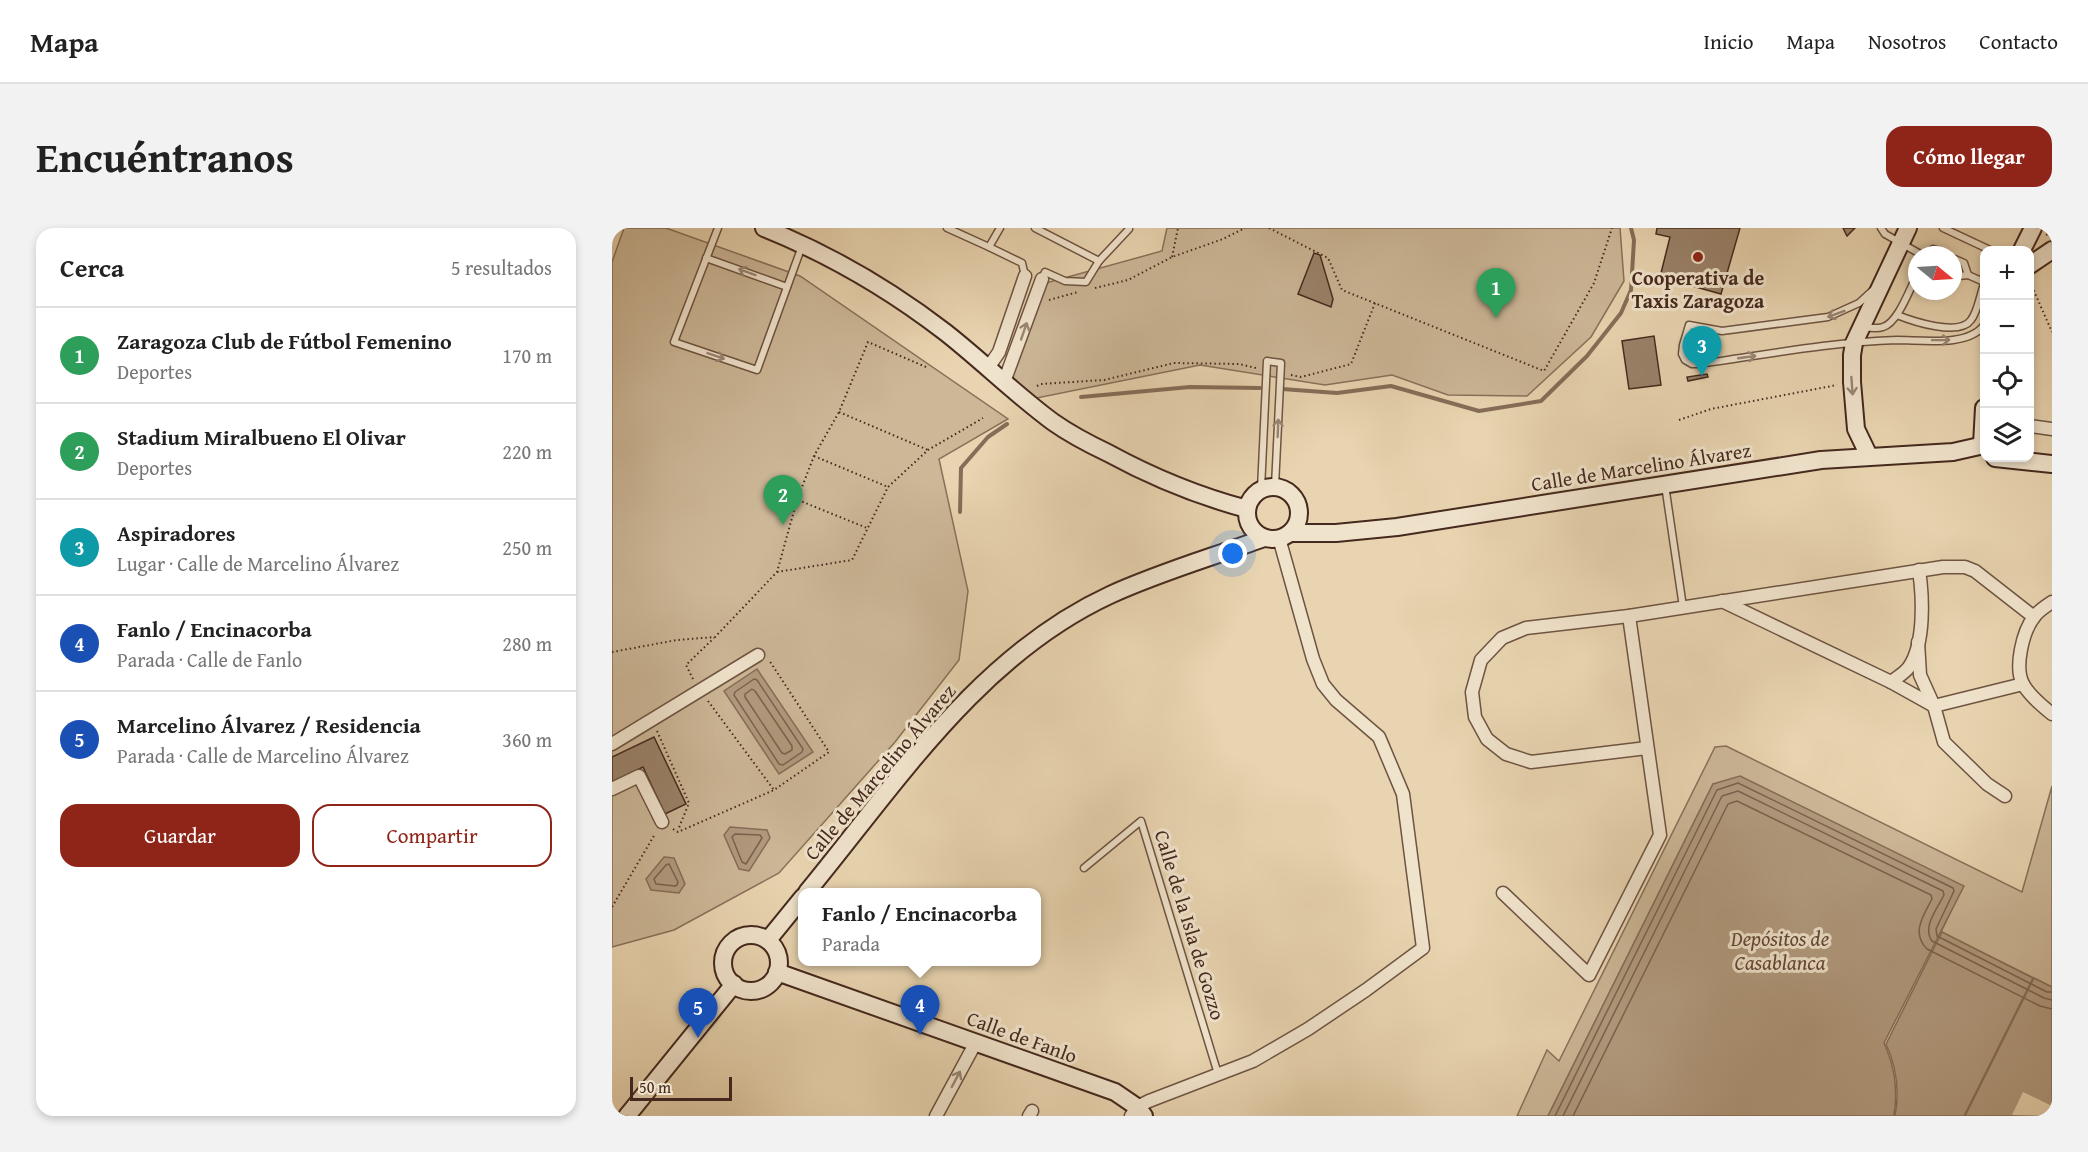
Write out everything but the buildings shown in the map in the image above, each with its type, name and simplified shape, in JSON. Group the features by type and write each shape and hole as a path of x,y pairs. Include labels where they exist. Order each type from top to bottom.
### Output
{"street":[{"path":"764,228 803,243 900,299 1054,423 1105,452 1162,480 1247,509"},
{"path":"2024,246 2033,228"},
{"path":"1869,456 1856,429 1852,355 1854,343 1905,235"},
{"path":"2034,262 2052,250"},
{"path":"988,368 999,352 1025,276"},
{"path":"1004,382 1042,279"},
{"path":"2034,427 2052,429"},
{"path":"1842,458 1856,429"},
{"name":"Calle de Marcelino Álvarez","path":"810,888 936,732 990,677 1048,631 1108,596 1159,574 1278,536 1397,527 1842,458 1980,449"},
{"path":"2034,451 2052,454"},
{"path":"2033,462 2052,464"},
{"path":"1240,547 1251,527 1247,509 1249,501 1268,488 1282,488 1294,496 1299,517 1294,529 1278,536 1251,527"},
{"name":"Calle de Marcelino Álvarez","path":"1299,517 1336,533"},
{"path":"1137,1113 1253,1061 1308,1029 1423,948 1403,794 1378,736 1336,700 1323,684 1313,659 1278,536"},
{"path":"1647,748 1532,762 1506,754 1487,739 1475,717 1472,692 1481,660 1502,638 1526,628 1629,616 1943,567 1965,567 1975,571 2034,617"},
{"path":"1919,570 1922,593 1918,642 1920,675 1934,706 1944,742 1987,784 2004,796"},
{"path":"1722,602 1891,682 1934,706 2023,684"},
{"path":"2052,602 2034,617 2020,648 2020,676 2023,684 2042,707 2052,714"},
{"path":"1503,893 1589,975 1660,836 1629,616"},
{"path":"1891,682 1909,668 1918,642"},
{"path":"612,744 758,655"},
{"path":"612,789 639,776 662,822"},
{"path":"768,940 798,903"},
{"path":"752,934 768,940 778,954 777,972 773,980 759,989 743,989 734,984 725,971 724,962 729,946 743,936 752,934"},
{"name":"Calle de Fanlo","path":"777,972 1114,1092 1137,1113"},
{"path":"627,1116 734,984"},
{"path":"936,1116 976,1042"}],"lane":[{"path":"718,228 674,342 757,370 803,243"},
{"path":"946,228 1022,263 1025,276"},
{"path":"989,247 1000,228"},
{"path":"1035,228 1099,261"},
{"path":"1042,279 1045,273 1065,281 1086,282 1099,261 1127,228"},
{"path":"1881,228 1885,234 1905,235 1915,246"},
{"path":"1943,228 1981,246"},
{"path":"706,258 787,287"},
{"path":"1962,263 1968,274 1980,281"},
{"path":"1962,275 1968,274"},
{"path":"1883,280 1858,303 1828,317 1722,331 1689,325 1682,354 1685,360 1692,364 1699,364 1854,343 1962,339 1978,334 1980,331"},
{"path":"1862,327 1875,329 1884,327 1897,315 1908,293"},
{"path":"1897,315 1921,323 1948,327 1961,326 1971,321 1980,295"},
{"path":"1880,341 1884,327"},
{"path":"1268,361 1281,363 1268,488 1267,370 1268,361"},
{"path":"1665,484 1683,607"},
{"name":"Calle de la Isla de Gozzo","path":"1084,868 1141,821 1218,1075"}],"path":[{"path":"1172,257 1178,228"},
{"path":"1045,300 1128,279 1172,257 1223,239 1245,228"},
{"path":"1269,228 1328,258 1342,290 1544,372 1593,283 1612,228"},
{"path":"2034,291 2052,332"},
{"path":"1280,373 1301,377 1351,364 1375,303"},
{"path":"774,790 700,691 686,665 777,572 797,500 814,456 839,412 868,342 926,368"},
{"path":"1037,386 1104,380 1174,363 1239,364 1267,370"},
{"path":"1679,420 1711,409 1820,390 1852,382"},
{"path":"839,412 928,450"},
{"path":"777,572 852,560 888,487 928,450 983,418"},
{"path":"814,456 888,487"},
{"path":"797,500 867,528"},
{"path":"612,652 677,640 715,637"},
{"path":"678,832 774,790 830,753 767,657 758,655"},
{"path":"652,720 689,803 678,832"},
{"path":"612,907 662,822 678,832"}],"shaded area":[{"path":"624,228 666,228 800,276 1008,419 939,459 968,591 959,660 895,742 779,873 674,930 612,947 612,262"},
{"path":"1167,228 1620,228 1624,281 1591,337 1527,396 1448,395 1392,375 1325,385 1200,365 1017,402 1002,388 1042,284 1162,251"},
{"path":"1726,746 2022,892 2052,786 2052,987 1941,932 1963,886 1713,784 1548,1116 1517,1116 1547,1050 1559,1061 1715,747"}],"water":[{"path":"757,669 813,752 779,774 724,691"},
{"name":"Depósitos de Casablanca","path":"1740,776 1964,886 1884,1043 1895,1079 1894,1116 1548,1116 1713,784"},
{"path":"730,827 767,830 770,838 749,871 739,869 724,835"},
{"path":"664,857 674,858 685,884 679,893 651,890 646,879"},
{"path":"1942,932 2033,978 1964,1116 1895,1116 1896,1079 1886,1044"},
{"path":"2034,978 2052,987 2052,1116 1965,1116"}],"pier":[{"path":"2023,1092 2052,1106 2052,1116 2012,1115"}],"waterway":[{"path":"1282,389 1337,393 1391,386 1479,411 1541,401 1587,356 1621,313 1631,290 1634,240 1631,228"},
{"path":"1081,397 1190,387 1260,388"},
{"path":"960,512 961,468 988,437 1007,424"}],"place":[{"name":"Cooperativa de Taxis Zaragoza","path":"1698,257"},
{"name":"Zaragoza Club de Fútbol Femenino","path":"1496,318"},
{"name":"Aspiradores","path":"1702,376"},
{"name":"Stadium Miralbueno El Olivar","path":"783,525"},
{"name":"Fanlo / Encinacorba","path":"920,1035"},
{"name":"Marcelino Álvarez / Residencia","path":"698,1038"}]}
